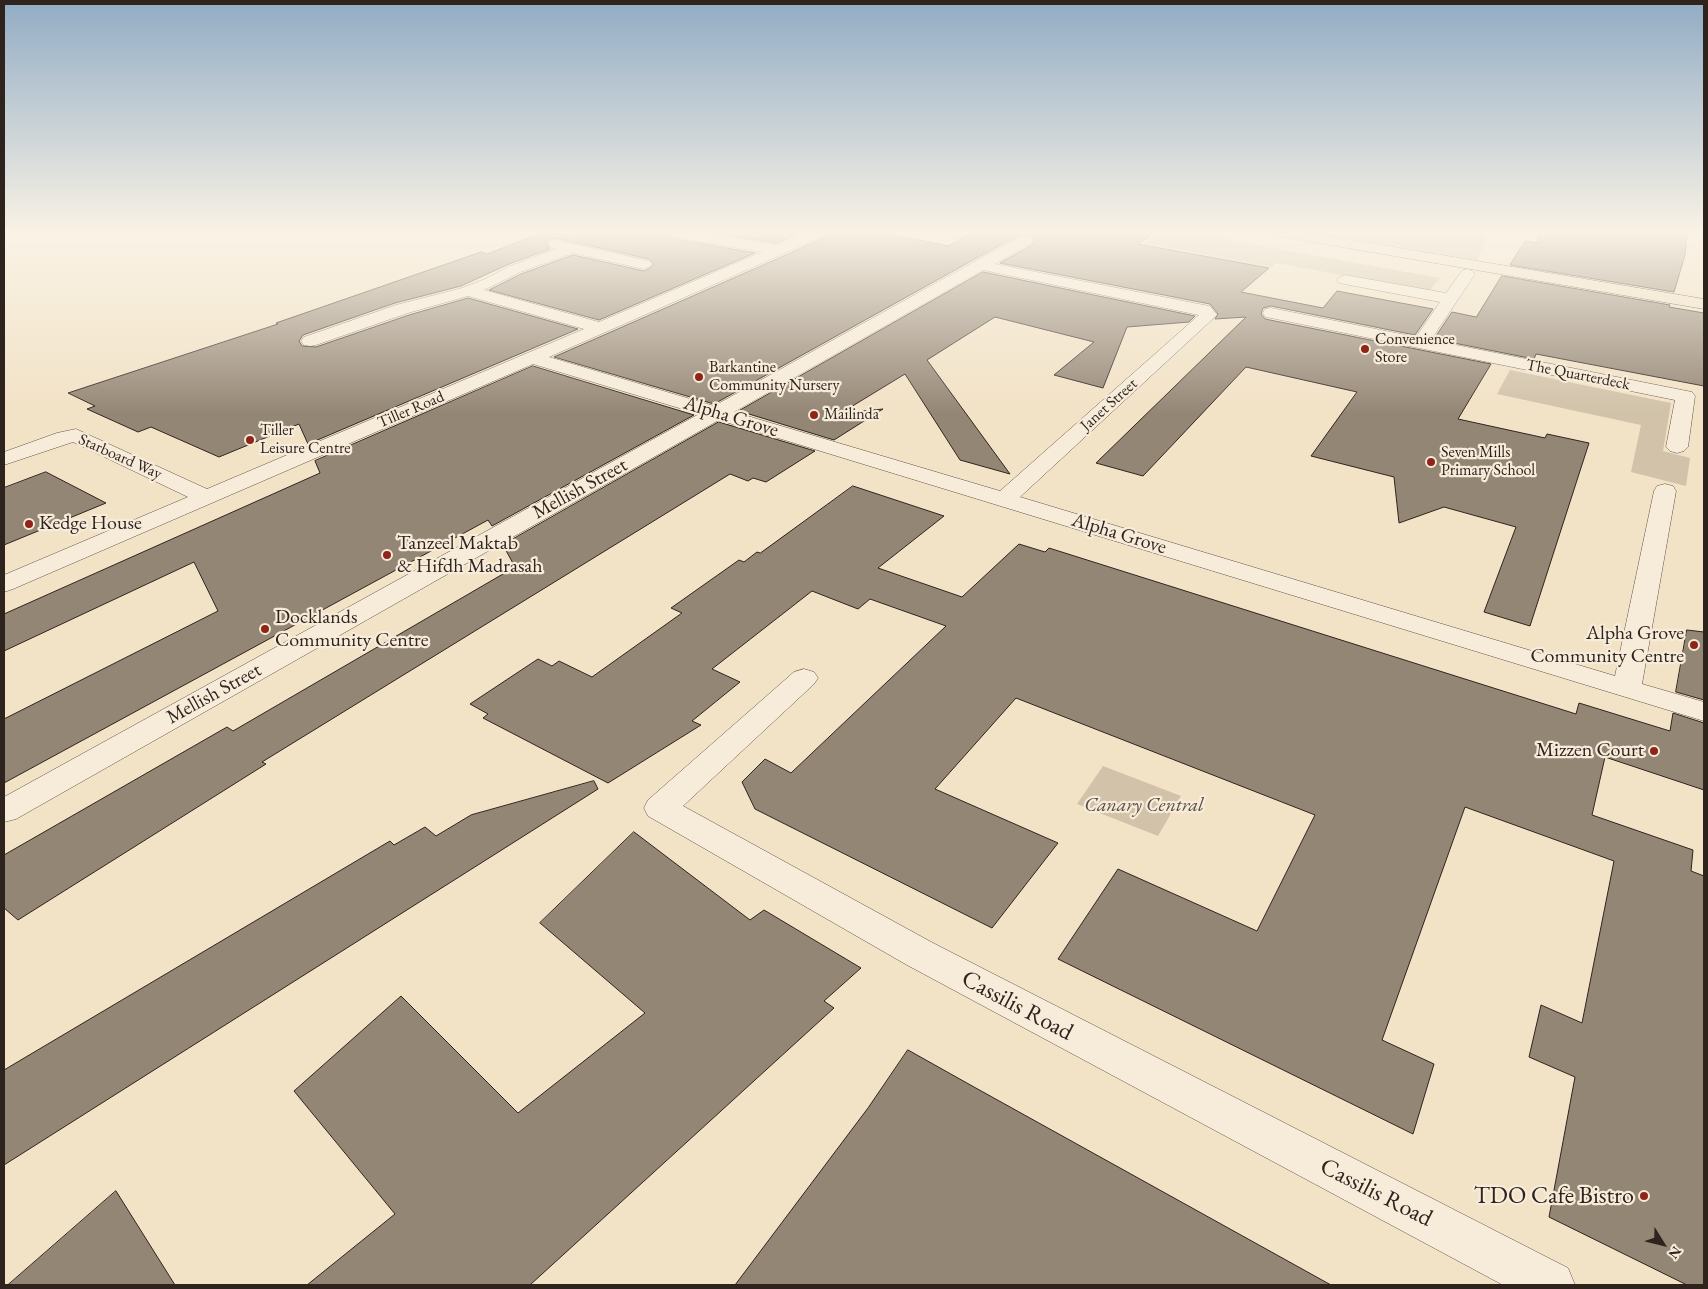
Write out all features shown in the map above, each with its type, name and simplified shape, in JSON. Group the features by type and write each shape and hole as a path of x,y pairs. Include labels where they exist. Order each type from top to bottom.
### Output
{"main road":[{"path":"1640,293 1704,304"}],"street":[{"path":"310,341 402,309 464,293"},
{"path":"472,293 600,328"},
{"name":"Tiller Road","path":"4,584 680,293"},
{"name":"Mellish Street","path":"4,811 929,293"},
{"name":"Janet Street","path":"1004,499 1209,315 1204,310 1120,293"},
{"path":"1417,293 1449,299"},
{"path":"1420,343 1453,293"},
{"name":"The Quarterdeck","path":"1271,312 1685,396 1678,447"},
{"name":"Alpha Grove","path":"532,358 717,412 1704,712"},
{"name":"Starboard Way","path":"4,459 64,437 76,435 206,497"},
{"path":"1627,689 1665,491"},
{"name":"Cassilis Road","path":"804,678 660,808 920,954 1551,1285"}],"green space":[{"path":"1510,370 1671,403 1663,451 1690,458 1686,486 1631,472 1641,425 1497,394"},
{"name":"Canary Central","path":"1103,766 1181,796 1158,836 1077,804"}],"building":[{"path":"362,293 433,293 395,303 303,335 299,341 302,346 316,347 409,315 468,298 578,329 308,444 299,424 219,457 151,427 138,432 87,409 95,406 68,393 278,324 276,323"},
{"path":"501,293 662,293 599,320"},
{"path":"699,293 913,293 714,404 554,357"},
{"path":"946,293 1085,293 1195,316 1189,322 1127,327 1103,388 1054,375 1094,342 995,317 927,360 1010,474 960,460 905,374 841,413 883,409 834,440 739,411"},
{"path":"1154,293 1247,293 1323,308 1335,293 1348,293 1433,309 1415,335 1271,306 1263,308 1261,314 1265,319 1491,364 1458,419 1545,438 1547,434 1589,443 1530,626 1484,612 1516,527 1444,507 1399,523 1394,477 1311,456 1357,392 1246,367 1143,476 1096,463 1246,317 1215,319 1218,314 1210,304"},
{"path":"1491,293 1601,293 1704,313 1704,386 1536,354 1534,359 1434,339 1452,312 1476,317"},
{"path":"533,366 694,415 492,526 488,520 4,783 4,719 218,611 194,562 4,651 4,614 320,473 315,461"},
{"path":"719,422 815,451 766,482 753,478 748,481 730,474 262,762 266,764 18,920 4,908 4,855 227,727 233,731 515,567 503,545"},
{"name":"Kedge House","path":"46,472 106,503 4,545 4,488"},
{"path":"853,486 944,516 878,568 962,597 1019,544 1045,552 1049,548 1576,714 1579,703 1670,731 1673,713 1704,723 1704,790 1605,757 1592,815 1693,850 1691,871 1704,876 1704,1285 1687,1285 1549,1217 1575,1077 1529,1057 1541,1005 1582,1023 1614,861 1465,807 1382,1040 1434,1064 1413,1134 1058,959 1118,869 1257,931 1315,815 1016,698 935,789 1058,843 992,928 755,809 742,782 765,759 791,773 946,626 870,599 858,609 812,591 712,669 740,682 692,721 701,725 608,783 483,718 488,714 470,704 538,659 552,666 559,661 592,677 682,613 671,608 739,560 744,562 757,552 760,553"},
{"name":"Alpha Grove Community Centre","path":"1687,630 1704,632 1704,700 1676,692"},
{"path":"594,781 598,789 4,1165 4,1070 390,841 394,845 425,827 436,836 471,815"},
{"path":"634,832 750,920 764,910 861,968 824,1001 834,1008 530,1285 307,1285 395,1214 294,1091 401,996 518,1113 645,1013 540,923"},
{"path":"908,1050 1331,1285 735,1285 868,1108"},
{"path":"116,1191 175,1285 8,1285"}],"place":[{"name":"Convenience Store","path":"1365,349"},
{"name":"Barkantine Community Nursery","path":"699,377"},
{"name":"Mailinda","path":"814,415"},
{"name":"Tiller Leisure Centre","path":"250,440"},
{"name":"Seven Mills Primary School","path":"1431,462"},
{"name":"Kedge House","path":"29,524"},
{"name":"Tanzeel Maktab & Hifdh Madrasah","path":"387,555"},
{"name":"Docklands Community Centre","path":"265,629"},
{"name":"Alpha Grove Community Centre","path":"1694,645"},
{"name":"Mizzen Court","path":"1654,751"},
{"name":"TDO Cafe Bistro","path":"1644,1196"}]}
